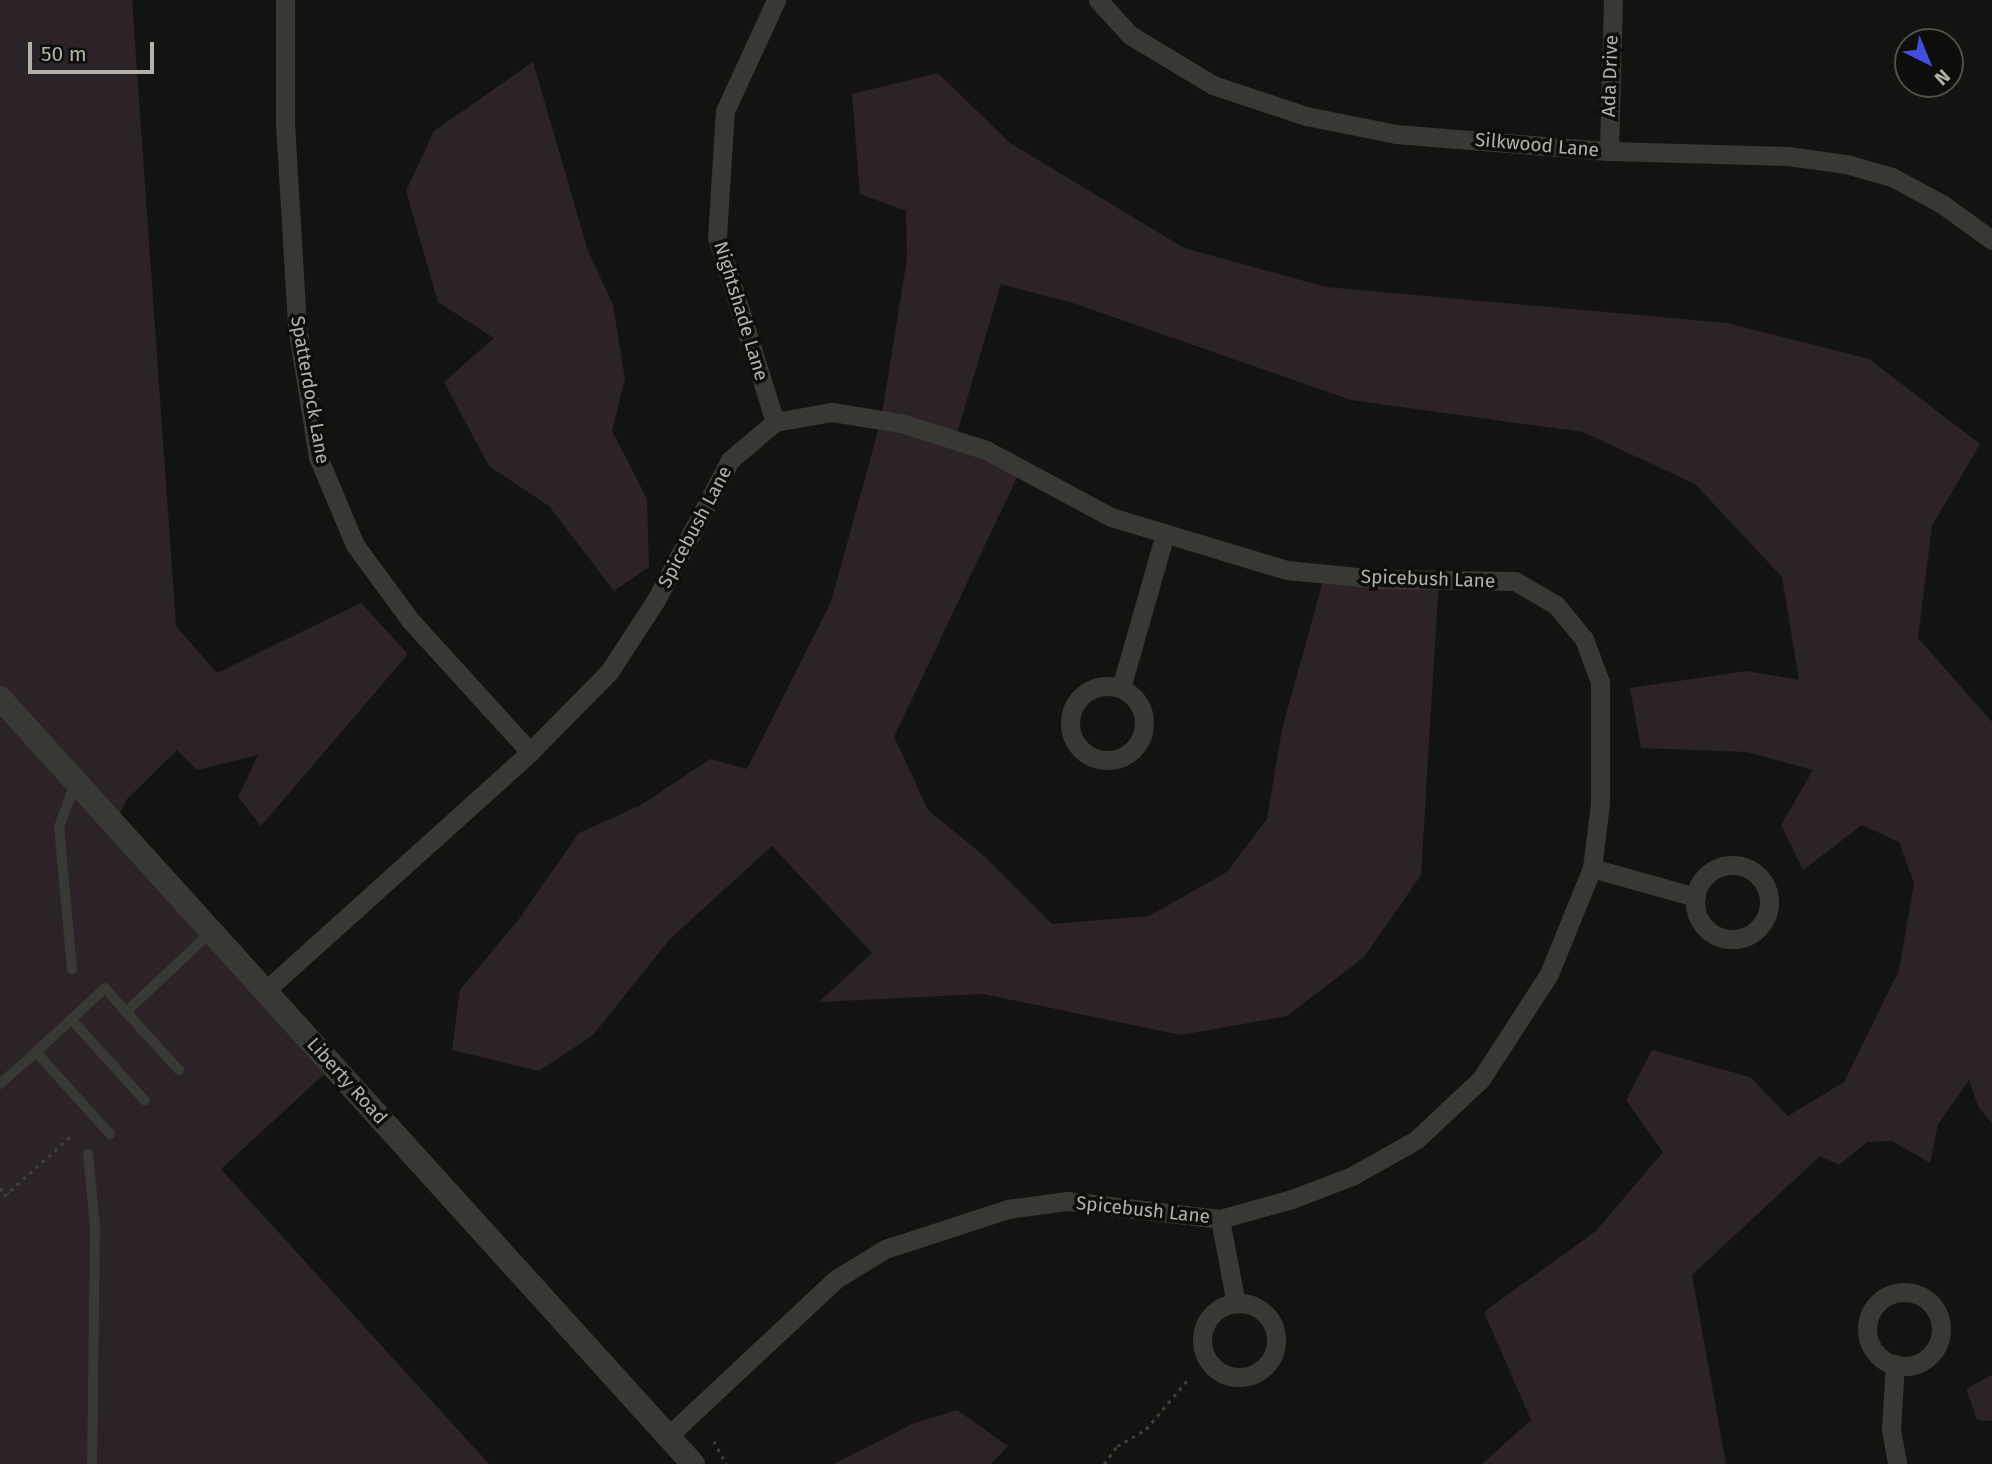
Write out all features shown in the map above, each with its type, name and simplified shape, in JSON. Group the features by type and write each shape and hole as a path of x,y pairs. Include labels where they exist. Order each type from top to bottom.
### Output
{"street":[{"name":"Spatterdock Lane","path":"285,0 285,123 297,326 318,457 355,545 410,620 530,752"},
{"name":"Nightshade Lane","path":"775,422 717,237 725,111 776,0"},
{"name":"Silkwood Lane","path":"1098,0 1130,35 1213,85 1306,117 1396,134 1609,151 1788,156 1846,164 1892,177 1942,204 1992,240"},
{"name":"Ada Drive","path":"1609,151 1613,0"},
{"name":"Spicebush Lane","path":"265,991 530,752 609,672 656,600 730,460 775,422 832,412 901,422 986,450 1111,517 1287,570 1378,579 1514,581 1556,605 1584,639 1600,682 1600,804 1592,868 1549,974 1482,1079 1416,1140 1352,1176 1220,1219 1067,1201 999,1212 885,1249 836,1279 668,1436"},
{"path":"1121,688 1165,534"},
{"name":"Liberty Road","path":"0,698 693,1464"},
{"path":"1592,868 1696,897"},
{"path":"1220,1219 1236,1304"},
{"path":"1895,1364 1891,1429 1897,1464"}],"lane":[{"path":"72,969 59,827 76,782"},
{"path":"126,1012 212,932"},
{"path":"0,1084 105,988 179,1070"},
{"path":"71,1019 145,1101"},
{"path":"36,1052 110,1134"},
{"path":"88,1154 95,1227 92,1464"}],"path":[{"path":"5,1196 69,1137"},
{"path":"0,1189 9,1193"},
{"path":"1104,1464 1117,1446 1146,1429 1190,1377"},
{"path":"714,1441 726,1464"}],"shaded area":[{"path":"0,0 132,0 176,626 217,673 361,603 408,654 261,826 238,797 258,755 197,770 177,750 127,799 114,824 333,1066 221,1169 489,1464 0,1464"},
{"path":"533,62 588,251 613,305 625,379 612,431 647,499 649,567 614,591 549,506 489,466 444,382 494,338 438,302 406,191 434,131"},
{"path":"938,73 1010,143 1184,248 1326,287 1727,323 1869,359 1980,444 1932,526 1918,638 1992,722 1992,1123 1979,1108 1969,1080 1938,1124 1930,1163 1892,1141 1867,1142 1839,1165 1820,1156 1692,1275 1726,1464 1482,1464 1531,1420 1484,1312 1596,1231 1663,1152 1626,1100 1652,1050 1750,1077 1788,1116 1844,1082 1899,970 1914,883 1899,842 1862,825 1803,870 1781,825 1813,770 1747,752 1641,748 1630,688 1747,671 1799,680 1782,577 1695,484 1583,432 1351,400 1073,303 1001,284 955,440 1021,469 894,737 928,810 984,856 1052,924 1149,916 1227,872 1267,819 1282,729 1325,574 1439,577 1421,875 1364,957 1287,1016 1181,1035 983,994 819,1002 872,953 772,846 670,939 593,1035 539,1071 452,1050 460,990 519,919 579,833 641,805 710,759 747,769 831,602 881,420 907,258 906,211 860,194 852,94"},
{"path":"1992,1375 1992,1421 1977,1420 1966,1389"},
{"path":"957,1410 1008,1446 991,1464 834,1464 912,1424"}]}
